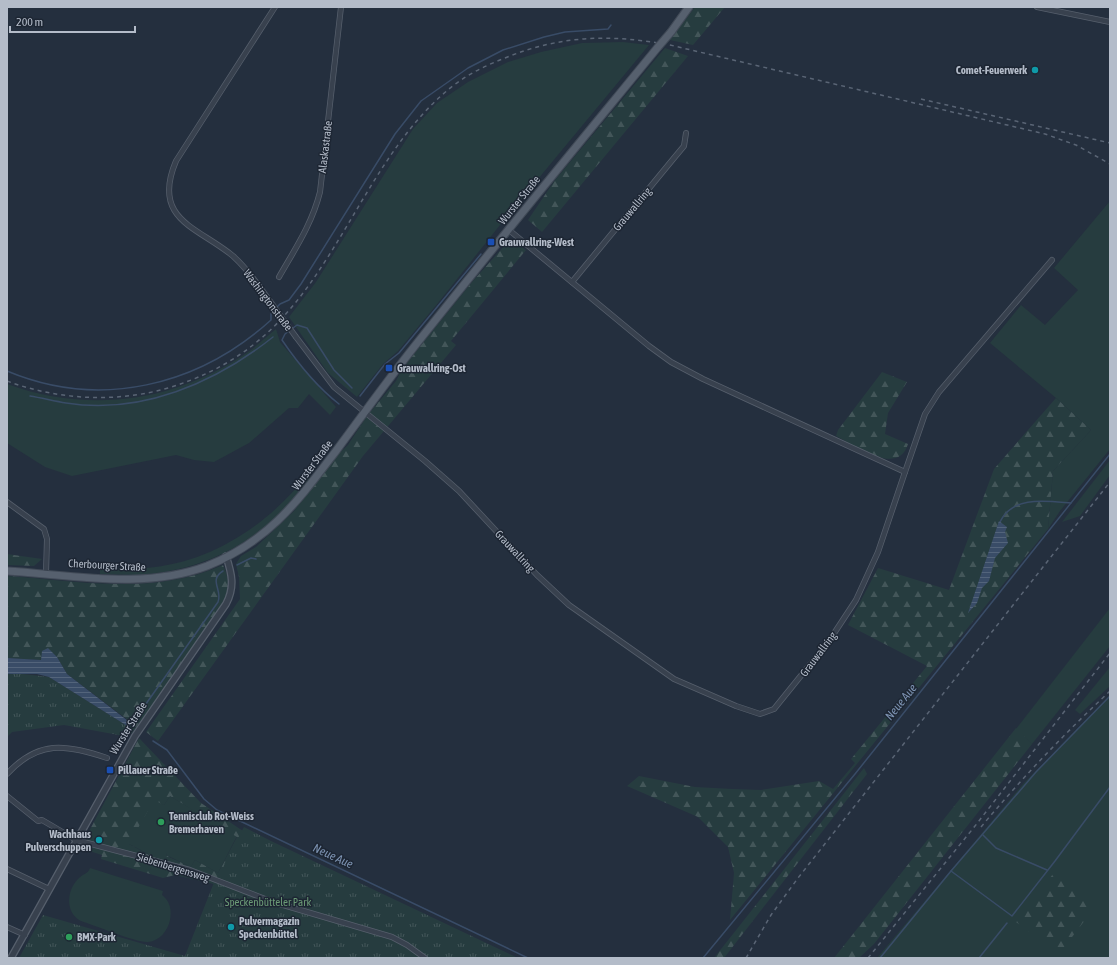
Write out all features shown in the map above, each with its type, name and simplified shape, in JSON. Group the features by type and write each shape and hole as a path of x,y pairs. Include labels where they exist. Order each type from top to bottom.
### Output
{"main road":[{"name":"Wurster Straße","path":"226,556 260,536 290,510 418,342 671,32 689,7"},
{"name":"Cherbourger Straße","path":"7,571 125,580 158,578 191,571 226,556"}],"street":[{"name":"Washingtonstraße","path":"275,7 176,161 171,172 169,196 175,212 184,223 232,256 250,274 334,387 365,412"},
{"name":"Alaskastraße","path":"279,277 308,228 320,192 341,7"},
{"path":"1037,7 1110,22"},
{"name":"Grauwallring","path":"572,282 684,146 686,133"},
{"path":"509,230 649,346 687,371 905,472"},
{"name":"Grauwallring","path":"365,412 459,491 528,566 569,605 674,679 736,706 760,714 774,709 779,704 829,641 856,600 878,552 925,414 939,392 1052,260"},
{"path":"7,502 44,529 47,539 46,573"},
{"name":"Wurster Straße","path":"11,958 144,720 228,600 233,586 232,576 226,556"},
{"path":"7,774 23,758 49,748 78,750 106,758"},
{"name":"Siebenbergensweg","path":"7,796 38,821 42,820 76,840 190,870 273,902 332,921 376,931 407,945 425,958"},
{"path":"7,869 49,889"},
{"path":"7,927 25,935"}],"green space":[{"path":"695,7 725,7 693,45 670,40"},
{"path":"623,42 649,45 504,220 438,303 398,351 383,364 357,397 328,373 289,317 316,282 413,129 437,103 468,82 508,62 541,52 582,43"},
{"path":"665,48 688,56 542,232 528,220 555,180"},
{"path":"1110,201 1110,449 1060,511 1048,529 1053,471 1091,430 1056,398 990,343 1021,305 1045,325 1078,290 1054,268"},
{"path":"513,242 526,250 451,341 456,345 363,456 158,741 146,732 240,599 239,577 236,564 241,556 256,547 294,511 333,459 348,445 367,416 396,381 402,369 472,282 506,244"},
{"path":"276,329 280,342 336,407 330,415 309,394 298,408 289,408 249,443 214,462 194,460 176,455 72,476 45,467 7,443 7,384 38,393 69,399 100,400 131,398 162,392 191,382 220,369 248,352"},
{"path":"882,372 907,382 888,413 885,434 908,444 903,454 895,458 886,459 865,452 836,436 838,430"},
{"path":"1056,398 1091,430 1053,471 1048,529 730,920 734,873 728,847 698,817 627,786 639,776 695,787 761,790 819,781 833,789 855,763 851,759 927,666 848,625 878,568 949,590 994,469"},
{"path":"1110,460 1110,475 1080,516 1062,522"},
{"path":"308,474 312,478 296,498 279,515 241,544 220,555 198,564 143,575 100,574 100,567 135,569 170,565 215,550 256,525 275,510"},
{"path":"7,554 42,559 34,566 7,565"},
{"path":"223,565 229,586 226,601 132,733 124,736 132,723 67,674 57,657 41,660 7,658 7,576 89,583 143,583 197,575"},
{"path":"1110,608 1110,646 1032,744 1016,729"},
{"path":"1110,667 1110,686 1080,714 1075,710"},
{"path":"14,673 49,677 129,727 124,736 64,725 12,732 7,737 7,674"},
{"path":"1110,695 1110,958 877,958 1023,784"},
{"path":"1016,728 1032,744 874,944 859,958 834,958"},
{"path":"139,738 201,803 243,831 185,958 214,884 175,875 163,878 101,859 102,855 80,848","holes":["170,796 237,837 218,873 195,860 191,867 169,857 166,855 167,853 160,848 152,851 149,855 129,844 154,800 164,805"]},
{"path":"864,768 867,774 724,958 714,958"},
{"name":"Tennisclub Rot-Weiss Bremerhaven","path":"129,782 164,805 170,796 237,836 218,873 195,860 191,867 166,855 167,853 150,855 129,844"},
{"name":"Speckenbütteler Park","path":"244,827 518,958 19,958 43,915 185,956 213,885"},
{"path":"90,868 163,891 162,895 169,903 171,913 169,924 163,934 156,940 142,942 81,921 76,917 70,906 70,894 75,883"},
{"path":"1053,874 1095,907 1059,954 1016,922"}],"water":[{"path":"999,521 1007,527 1005,532 1008,543 995,558 989,581 982,588 977,603 968,613"},
{"path":"48,648 57,657 67,674 132,724 129,727 49,677 37,674 7,674 7,658 41,660 42,651"}],"waterway":[{"path":"277,307 289,300 301,284 395,134 421,101 468,68 503,50 565,32 608,29 611,25"},
{"path":"360,396 385,364 399,353 481,254"},
{"path":"7,371 42,383 77,389 112,389 146,385 180,375 212,361 243,343 271,320 271,314 274,310"},
{"path":"339,404 315,382 294,357 282,340 285,334 297,325 307,328 334,370 352,388"},
{"path":"30,396 66,403 94,405 122,404 149,400 176,392 202,381 251,354 273,337"},
{"name":"Neue Aue","path":"703,958 855,774 1110,454"},
{"path":"1000,522 1006,513 1013,507 1022,504 1041,501 1071,503"},
{"path":"237,565 251,558 256,559"},
{"path":"136,718 218,602 219,593 216,582 219,574 223,571"},
{"path":"880,958 951,871 1036,772 1110,696"},
{"name":"Neue Aue","path":"153,741 167,750 204,799 217,810 528,958"},
{"path":"951,871 1012,916 1110,787"},
{"path":"983,835 996,848 1047,870"},
{"path":"979,958 1007,923"}],"railway":[{"path":"7,381 26,387 67,396 128,396 168,388 206,374 238,356 265,335 289,310 330,254 387,160 407,133 441,96 466,77 492,63 526,50 566,41 607,38 648,41 670,45 1045,134 1076,145 1110,164"},
{"path":"921,99 1110,143"},
{"path":"746,958 771,915 798,878 1110,482"},
{"path":"868,958 975,826 1110,653"},
{"path":"981,827 1043,757 1110,691"}],"place":[{"name":"Comet-Feuerwerk","path":"1035,70"},
{"name":"Grauwallring-West","path":"491,242"},
{"name":"Grauwallring-Ost","path":"389,368"},
{"name":"Pillauer Straße","path":"110,770"},
{"name":"Tennisclub Rot-Weiss Bremerhaven","path":"161,822"},
{"name":"Wachhaus Pulverschuppen","path":"99,840"},
{"name":"Pulvermagazin Speckenbüttel","path":"231,927"},
{"name":"BMX-Park","path":"69,937"}]}
